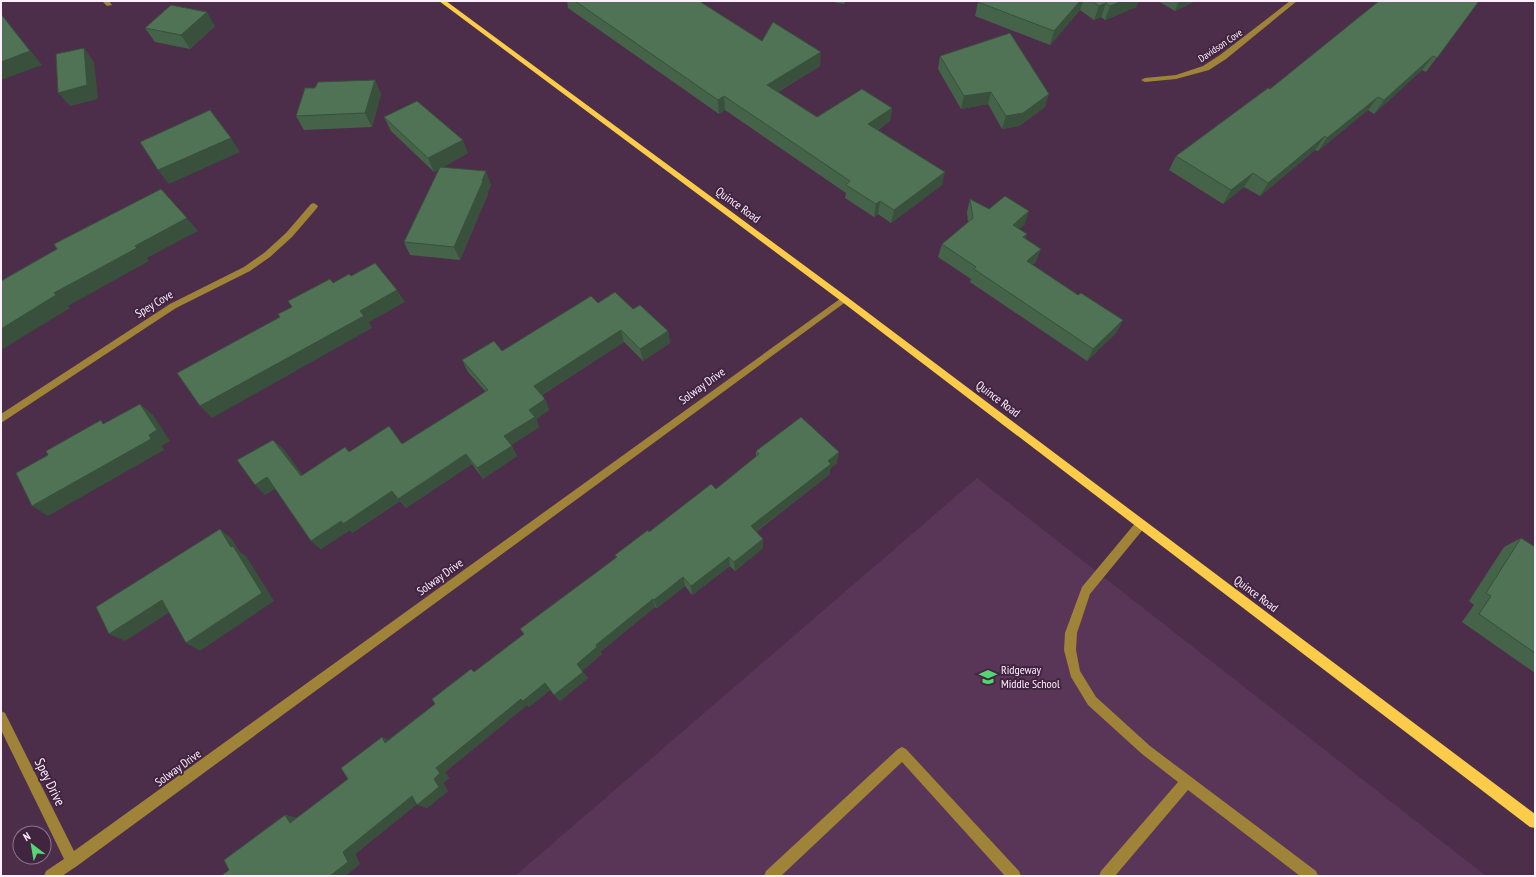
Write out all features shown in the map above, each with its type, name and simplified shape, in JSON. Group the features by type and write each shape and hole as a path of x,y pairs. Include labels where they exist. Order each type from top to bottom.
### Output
{"main road":[{"name":"Quince Road","path":"442,1 844,299 1535,822"}],"street":[{"name":"Davidson Cove","path":"1146,80 1176,77 1206,68 1223,57 1294,1"},
{"name":"Spey Cove","path":"1,419 167,310 254,264 267,255 289,235 314,206"},
{"name":"Solway Drive","path":"51,876 844,299"},
{"path":"1141,524 1086,591 1071,633 1070,650 1075,673 1092,701 1146,750 1311,876"},
{"name":"Spey Drive","path":"1,717 72,861"},
{"path":"771,876 902,753 1014,876"},
{"path":"1106,876 1187,781"}],"shaded area":[{"name":"Ridgeway Middle School","path":"977,478 1486,876 515,876"}],"building":[{"path":"575,1 699,1 762,41 773,22 821,52 767,85 817,117 862,89 892,108 868,124 945,172 894,210 880,201 876,204 846,185 850,181 724,96 718,100"},
{"path":"1080,1 1054,31 978,2"},
{"path":"1092,1 1122,1 1110,6 1106,3 1099,6"},
{"path":"1379,1 1479,1 1437,58 1433,56 1384,100 1378,97 1327,138 1325,136 1268,183 1253,173 1231,190 1176,156 1268,88 1270,89"},
{"path":"171,5 207,12 181,35 145,28"},
{"path":"1,14 30,51 1,62"},
{"path":"1010,33 1049,94 1023,113 1006,116 991,92 964,96 940,56"},
{"path":"84,48 87,85 58,93 56,54"},
{"path":"375,80 365,113 296,116 305,88 315,88 318,82"},
{"path":"417,101 463,140 428,158 384,117"},
{"path":"210,110 231,138 158,170 140,142"},
{"path":"440,167 486,171 454,247 404,242"},
{"path":"161,189 187,218 135,246 137,248 54,293 56,295 1,329 1,281 57,249 54,244"},
{"path":"1005,196 1029,211 1013,225 1027,234 1023,237 1041,249 1027,261 1078,295 1081,293 1123,320 1093,349 974,269 976,267 942,244 973,218 970,199 989,209"},
{"path":"375,263 397,290 360,311 364,316 200,406 177,373 280,317 278,314 292,307 288,301 330,279 333,283 349,274 351,276"},
{"path":"615,292 633,309 640,305 668,331 640,349 621,330 534,386 545,399 529,410 535,417 504,436 512,446 477,468 466,454 398,499 392,491 343,524 341,521 311,541 267,477 255,485 237,460 273,440 301,476 345,447 349,452 389,426 402,444 488,390 462,360 494,341 502,351 591,296 598,303"},
{"path":"140,404 157,430 149,435 151,439 32,506 16,473 48,455 46,451 101,420 103,424"},
{"path":"801,417 839,452 828,461 831,464 751,526 763,539 734,562 729,557 691,586 683,577 596,645 597,647 577,664 583,672 554,695 545,683 523,701 521,699 436,768 440,773 434,779 439,787 417,805 412,796 343,852 348,862 330,876 221,876 229,870 224,860 285,815 290,823 348,779 341,768 382,737 385,743 435,704 432,699 471,669 474,672 524,634 520,629 617,557 615,555 648,530 649,532 711,484 716,489 759,454 756,451"},
{"path":"220,529 231,547 233,546 262,593 186,643 162,600 109,634 96,607"},
{"path":"1521,538 1535,547 1535,653 1479,614 1491,596 1486,593"}],"place":[{"name":"Ridgeway Middle School","path":"988,677"}]}
